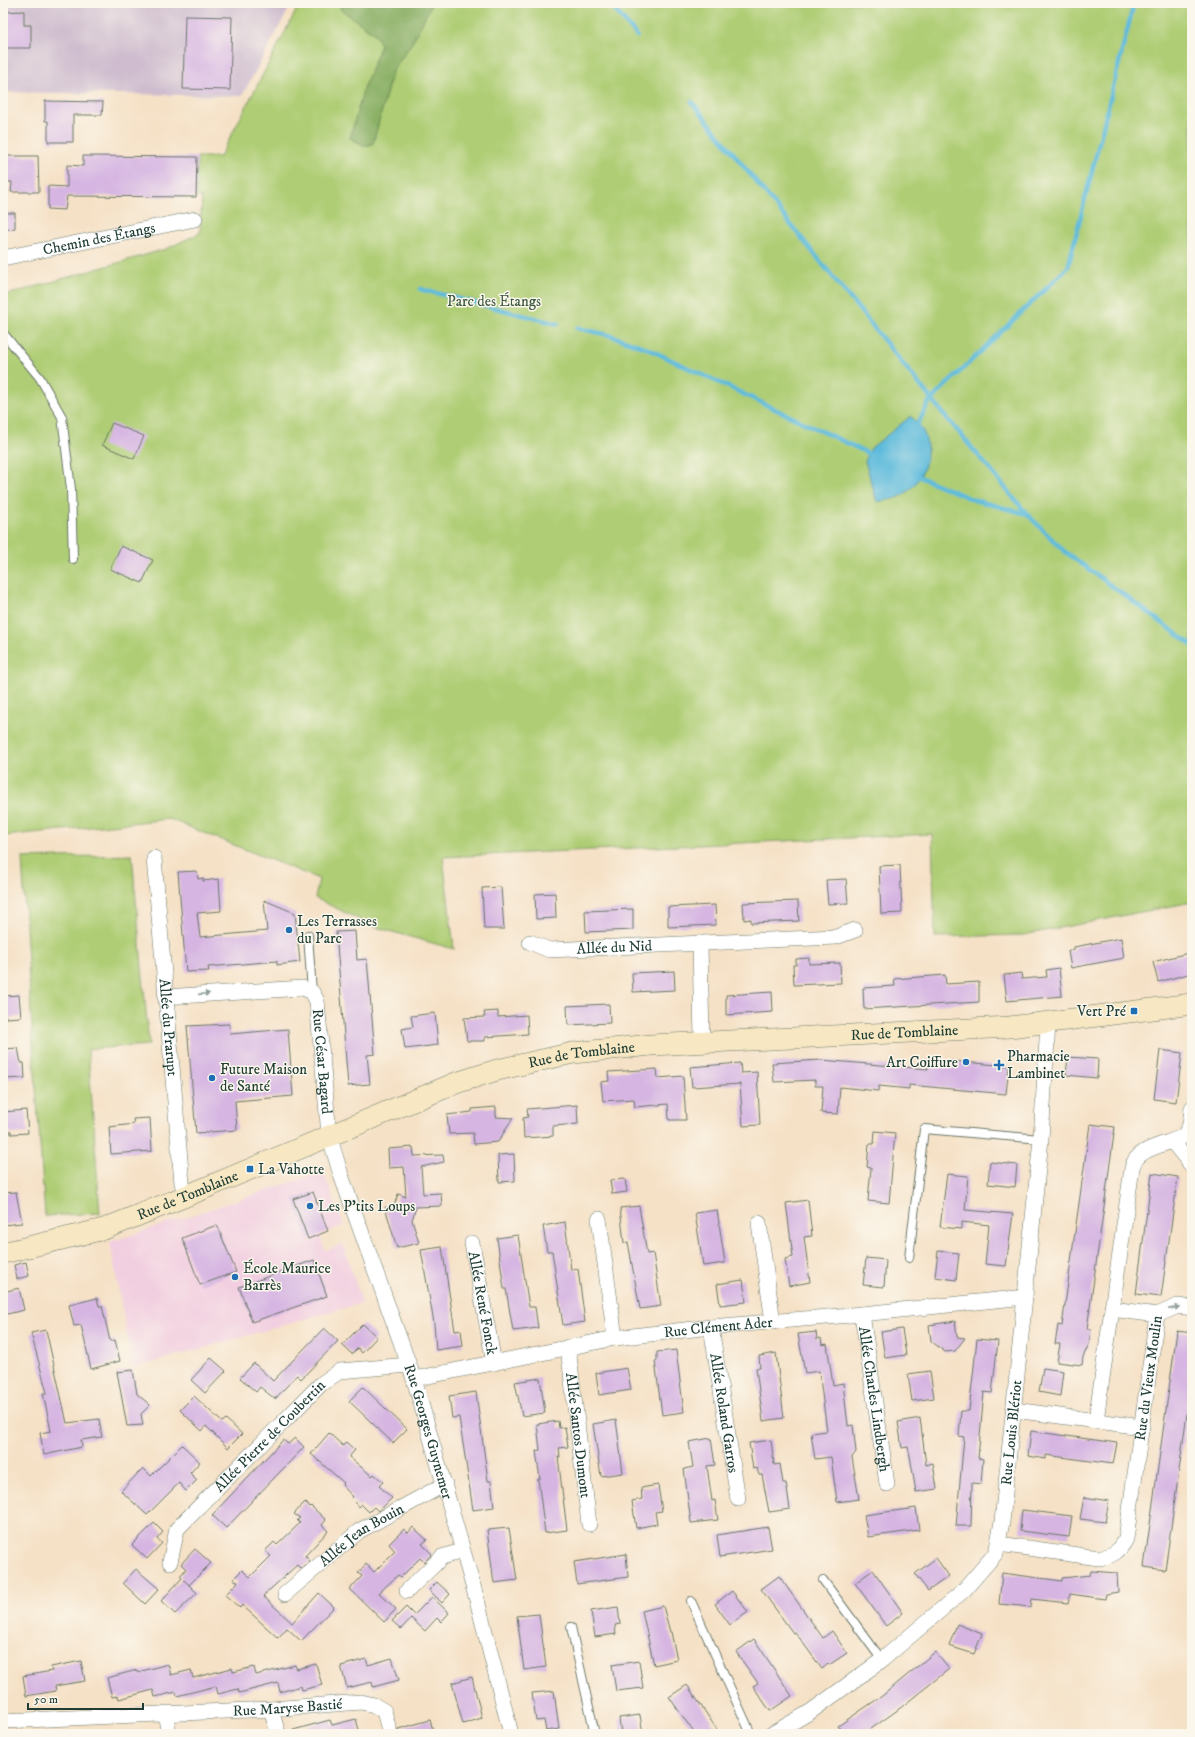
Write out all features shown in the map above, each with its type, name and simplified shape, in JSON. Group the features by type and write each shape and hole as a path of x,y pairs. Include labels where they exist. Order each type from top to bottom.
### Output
{"main road":[{"name":"Rue de Tomblaine","path":"3,1253 104,1229 456,1082 505,1068 573,1053 607,1048 702,1041 1010,1027 1192,1004"}],"street":[{"name":"Chemin des Étangs","path":"3,258 195,219"},
{"name":"Allée du Prarupt","path":"154,858 182,1183 186,1196"},
{"name":"Allée du Nid","path":"530,942 549,950 836,937 855,930"},
{"path":"700,943 702,1041"},
{"name":"Rue César Bagard","path":"165,997 303,988 312,992 317,1000 329,1135"},
{"name":"Rue Louis Blériot","path":"772,1734 810,1712 882,1660 964,1590 991,1561 999,1544 1014,1410 1040,1139 1048,1023"},
{"path":"1096,1420 1133,1163 1137,1156 1144,1152 1184,1136 1188,1130 1192,1108"},
{"name":"Rue Georges Guynemer","path":"329,1135 346,1189 412,1372 445,1484 511,1734"},
{"path":"1172,1141 1192,1166"},
{"path":"599,1219 615,1338"},
{"path":"759,1223 773,1322"},
{"name":"Allée René Fonck","path":"472,1243 494,1363"},
{"name":"Rue Clément Ader","path":"412,1372 494,1363 615,1338 711,1327 862,1314 1025,1297"},
{"path":"1157,1315 1178,1306 1192,1308"},
{"name":"Rue du Vieux Moulin","path":"999,1544 1099,1558 1108,1557 1117,1552 1122,1547 1126,1539 1157,1315 1112,1309"},
{"name":"Allée Charles Lindbergh","path":"862,1314 887,1484"},
{"name":"Allée Roland Garros","path":"711,1327 738,1499"},
{"name":"Allée Santos Dumont","path":"568,1348 589,1524"},
{"name":"Allée Pierre de Coubertin","path":"170,1562 177,1529 320,1384 340,1371 412,1372"},
{"path":"1014,1410 1142,1427"},
{"name":"Allée Jean Bouin","path":"285,1594 359,1531 445,1484"},
{"path":"407,1591 442,1557 462,1552"},
{"name":"Rue Maryse Bastié","path":"3,1721 271,1709 361,1702 374,1704 384,1711 390,1734"},
{"path":"271,1709 278,1734"},
{"path":"165,1713 169,1734"}],"lane":[{"path":"3,333 40,378 62,417 71,489 73,559"},
{"path":"308,935 312,992"},
{"path":"909,1258 924,1129 1040,1139"},
{"path":"823,1580 882,1660"},
{"path":"691,1601 751,1734"},
{"path":"571,1627 595,1734"}],"shaded area":[{"path":"3,3 292,3 242,96 3,92"},
{"name":"École Maurice Barrès","path":"323,1172 344,1225 320,1235 325,1251 343,1244 362,1303 133,1368 110,1242"}],"green space":[{"name":"Parc des Étangs","path":"300,3 1192,3 1192,902 1024,935 935,937 932,834 443,857 454,949 375,927 315,898 319,879 169,819 3,836 3,296 166,249 200,233 202,197 196,197 197,157 220,157"},
{"path":"342,3 432,3 412,43 392,72 373,144 365,146 350,138 364,87 381,45 376,35 340,9"},
{"path":"132,855 149,1045 88,1049 100,1213 45,1216 22,858"}],"water":[{"path":"911,416 924,433 927,451 924,469 915,484 901,496 877,502 865,461 871,448"}],"building":[{"path":"24,11 24,25 31,25 31,48 4,48 3,12"},
{"path":"185,16 232,17 230,90 183,89"},
{"path":"45,101 103,102 102,115 73,115 73,142 48,142 48,121 45,121"},
{"path":"6,156 38,156 39,192 11,192 12,182 3,182 3,162 6,162"},
{"path":"83,156 197,157 196,197 67,196 65,210 48,209 48,186 67,187 67,165 83,166"},
{"path":"3,213 15,213 15,228 3,230"},
{"path":"112,423 144,436 134,459 102,445"},
{"path":"121,546 153,560 142,583 110,569"},
{"path":"900,865 902,913 881,914 879,866"},
{"path":"197,871 198,879 203,878 203,881 219,879 221,911 197,913 200,937 267,931 264,900 295,913 300,962 277,965 277,961 208,967 209,971 186,972 178,872"},
{"path":"846,879 848,903 828,904 826,880"},
{"path":"501,887 504,929 484,929 482,888"},
{"path":"555,893 556,918 536,919 535,894"},
{"path":"798,901 799,921 751,923 751,919 744,920 743,903"},
{"path":"715,905 716,925 668,927 668,907"},
{"path":"633,909 633,930 586,932 585,911"},
{"path":"355,931 357,960 367,959 375,1054 367,1055 370,1084 348,1086 336,932"},
{"path":"1121,938 1124,958 1071,968 1068,951 1074,950 1074,947"},
{"path":"1192,952 1192,973 1158,982 1153,962"},
{"path":"809,958 809,964 840,963 841,983 794,985 793,965 796,965 796,959"},
{"path":"1059,968 1062,996 1007,1001 1004,975 1021,973 1022,979 1047,977 1046,970"},
{"path":"674,971 675,990 633,992 632,973"},
{"path":"945,975 946,984 979,982 979,1002 864,1009 863,988 895,986 894,979"},
{"path":"772,992 773,1012 726,1015 726,995"},
{"path":"19,995 21,1017 6,1018 6,1016 3,1016 4,996"},
{"path":"609,1004 610,1023 568,1025 567,1006"},
{"path":"498,1011 498,1017 527,1015 528,1034 485,1037 485,1041 467,1041 464,1018 485,1017 484,1012"},
{"path":"435,1013 438,1045 405,1049 402,1029 413,1027 411,1016"},
{"path":"229,1024 230,1034 288,1029 293,1096 235,1101 237,1130 196,1133 187,1026"},
{"path":"18,1048 21,1063 24,1063 25,1078 3,1079 3,1049"},
{"path":"1160,1050 1182,1053 1176,1102 1154,1099"},
{"path":"1068,1057 1098,1059 1097,1078 1066,1075"},
{"path":"928,1059 1009,1066 1006,1094 909,1085 909,1089 879,1086 878,1091 840,1087 838,1114 821,1113 823,1086 815,1086 815,1080 774,1082 772,1063 821,1060 928,1069"},
{"path":"740,1063 741,1073 757,1072 760,1125 743,1126 740,1084 692,1087 690,1067"},
{"path":"657,1069 658,1078 683,1076 686,1120 669,1120 668,1104 635,1107 634,1099 603,1101 601,1082 609,1081 608,1072"},
{"path":"577,1105 578,1124 553,1126 553,1136 524,1138 523,1118 528,1117 527,1109"},
{"path":"496,1107 496,1117 513,1118 498,1142 474,1144 473,1133 449,1134 447,1115 472,1112 472,1109"},
{"path":"26,1110 28,1133 11,1134 11,1131 3,1132 3,1112"},
{"path":"150,1118 152,1151 111,1154 109,1127 134,1124 133,1119"},
{"path":"1090,1124 1115,1127 1087,1329 1091,1329 1089,1344 1083,1357 1082,1365 1057,1362 1060,1344 1055,1344 1058,1325 1062,1326"},
{"path":"875,1131 895,1133 889,1203 868,1201 871,1168 867,1167 869,1144 874,1144"},
{"path":"413,1147 414,1156 443,1155 444,1162 421,1167 423,1194 441,1193 442,1206 416,1207 412,1220 419,1243 397,1248 385,1207 393,1209 398,1194 406,1197 404,1167 389,1168 388,1149"},
{"path":"514,1154 515,1181 499,1182 498,1155"},
{"path":"990,1162 1017,1165 1015,1187 988,1184"},
{"path":"1152,1173 1178,1177 1161,1297 1136,1294"},
{"path":"947,1174 968,1176 965,1210 1013,1214 1006,1266 985,1264 989,1225 962,1222 962,1229 940,1227"},
{"path":"625,1179 627,1192 612,1194 610,1180"},
{"path":"16,1192 22,1223 3,1225 3,1193"},
{"path":"313,1192 328,1231 308,1239 293,1199"},
{"path":"808,1200 812,1236 804,1237 810,1282 789,1286 785,1259 793,1257 786,1203"},
{"path":"639,1206 647,1254 653,1253 661,1306 640,1309 628,1242 624,1243 620,1208"},
{"path":"717,1210 725,1263 703,1266 695,1213"},
{"path":"565,1222 571,1270 578,1269 585,1322 563,1325 552,1251 547,1251 543,1226"},
{"path":"217,1225 236,1272 200,1285 182,1238"},
{"path":"518,1235 529,1307 535,1307 538,1328 513,1331 506,1289 504,1289 497,1238"},
{"path":"442,1247 455,1331 461,1330 463,1346 436,1350 434,1323 421,1250"},
{"path":"938,1251 959,1253 956,1280 935,1277"},
{"path":"866,1258 886,1260 884,1287 863,1285"},
{"path":"314,1260 327,1296 252,1322 239,1287"},
{"path":"26,1262 29,1276 17,1279 14,1265"},
{"path":"743,1280 746,1302 720,1305 717,1284"},
{"path":"19,1288 24,1310 3,1315 3,1292"},
{"path":"97,1298 99,1306 102,1306 110,1341 115,1340 120,1361 91,1369 81,1325 74,1326 69,1305"},
{"path":"955,1321 957,1337 965,1338 955,1351 945,1352 931,1341 929,1325"},
{"path":"363,1324 377,1337 362,1353 358,1348 352,1354 342,1345"},
{"path":"324,1328 338,1341 301,1379 297,1375 275,1399 260,1387 256,1392 240,1378 254,1363 273,1381"},
{"path":"902,1329 906,1355 885,1358 881,1332"},
{"path":"46,1330 67,1423 99,1419 102,1437 81,1440 82,1447 44,1455 40,1433 51,1431 43,1393 47,1393 31,1333"},
{"path":"1177,1331 1192,1333 1192,1378 1165,1570 1144,1567"},
{"path":"816,1332 817,1339 821,1338 822,1345 827,1344 833,1385 843,1383 848,1426 853,1425 856,1452 852,1457 859,1499 837,1502 831,1457 815,1459 811,1433 827,1431 819,1371 805,1373 798,1334"},
{"path":"977,1339 998,1341 992,1393 984,1392 978,1458 983,1459 981,1484 972,1483 971,1526 956,1526 964,1437 959,1436 961,1411 969,1411"},
{"path":"676,1350 684,1412 662,1415 655,1361 657,1361 657,1352"},
{"path":"776,1353 784,1418 763,1421 756,1368 760,1368 759,1356"},
{"path":"211,1358 226,1371 205,1393 191,1380"},
{"path":"627,1368 631,1390 599,1395 596,1373"},
{"path":"1043,1368 1063,1371 1060,1396 1039,1392"},
{"path":"133,1370 137,1394 150,1405 141,1414 143,1425 127,1426 117,1372"},
{"path":"930,1371 934,1398 912,1401 908,1374"},
{"path":"540,1378 545,1413 522,1416 515,1382"},
{"path":"363,1387 407,1429 393,1443 349,1401"},
{"path":"476,1392 488,1481 491,1481 494,1507 473,1510 459,1417 452,1418 449,1396"},
{"path":"194,1396 222,1422 226,1419 242,1434 228,1448 206,1426 202,1431 180,1410"},
{"path":"920,1418 926,1465 933,1463 937,1489 916,1492 908,1447 902,1448 898,1422"},
{"path":"616,1420 623,1473 601,1476 593,1424"},
{"path":"558,1421 559,1428 565,1427 568,1447 559,1448 560,1457 558,1457 567,1530 545,1533 538,1479 540,1479 536,1451 540,1450 537,1424"},
{"path":"1031,1431 1117,1443 1113,1464 1046,1455 1046,1459 1028,1456"},
{"path":"329,1433 343,1446 346,1442 355,1450 349,1457 372,1476 374,1474 383,1482 379,1486 392,1498 378,1511 374,1507 369,1512 361,1504 359,1507 351,1499 353,1497 342,1485 344,1483 311,1454"},
{"path":"295,1438 304,1447 226,1528 212,1515 283,1440 288,1444"},
{"path":"711,1438 715,1465 707,1466 712,1501 715,1500 718,1520 691,1523 684,1469 693,1467 689,1442"},
{"path":"771,1440 774,1465 780,1464 783,1483 786,1483 790,1509 769,1512 762,1475 759,1475 757,1468 753,1469 749,1443"},
{"path":"182,1445 200,1462 190,1473 197,1480 186,1491 179,1483 147,1515 121,1491 143,1468 151,1476"},
{"path":"658,1485 662,1511 655,1512 657,1524 636,1528 632,1501 642,1499 641,1488"},
{"path":"1084,1497 1109,1501 1105,1522 1080,1519"},
{"path":"305,1502 326,1520 322,1525 328,1531 305,1556 310,1561 308,1563 301,1569 297,1565 263,1596 292,1623 319,1593 334,1607 301,1641 287,1628 278,1638 242,1605 240,1608 225,1595 238,1582 233,1579 242,1570 250,1577 271,1556 265,1551 274,1542 277,1545 300,1523 297,1520 300,1518 294,1514"},
{"path":"916,1508 919,1530 868,1537 864,1515"},
{"path":"1022,1510 1072,1516 1069,1537 1020,1531"},
{"path":"154,1523 163,1532 157,1539 162,1543 147,1559 132,1545"},
{"path":"413,1527 427,1540 422,1544 432,1554 424,1562 420,1558 401,1577 398,1575 379,1593 396,1609 384,1622 350,1589 362,1576 358,1573 366,1564 374,1572 395,1551 389,1544 404,1529 408,1533"},
{"path":"768,1527 772,1549 720,1557 717,1535"},
{"path":"509,1528 517,1580 494,1583 487,1530"},
{"path":"195,1549 211,1563 189,1585 197,1593 175,1614 161,1601 182,1578 180,1576 186,1569 181,1564"},
{"path":"626,1554 628,1577 577,1584 574,1562"},
{"path":"936,1558 949,1576 928,1591 915,1574"},
{"path":"136,1569 159,1589 145,1604 123,1583"},
{"path":"873,1570 903,1613 886,1626 855,1583"},
{"path":"1091,1571 1117,1573 1118,1592 1106,1594 1105,1599 1070,1594 1068,1603 1032,1599 1031,1607 999,1604 1002,1573 1062,1581 1062,1578 1090,1575"},
{"path":"779,1576 823,1638 832,1631 847,1653 822,1669 795,1632 793,1633 761,1589"},
{"path":"437,1582 450,1594 442,1603 429,1590"},
{"path":"732,1591 748,1612 730,1625 715,1604"},
{"path":"432,1597 449,1613 441,1622 437,1618 425,1631 411,1618 401,1629 392,1621 406,1607 414,1615"},
{"path":"663,1606 671,1632 677,1660 654,1665 642,1611"},
{"path":"618,1607 620,1624 615,1625 616,1634 595,1637 591,1611"},
{"path":"539,1614 546,1667 524,1670 517,1616"},
{"path":"957,1624 982,1634 974,1654 949,1646"},
{"path":"754,1639 792,1696 770,1711 753,1686 758,1683 736,1652"},
{"path":"935,1652 949,1669 899,1709 864,1734 844,1734 838,1726 882,1696"},
{"path":"392,1658 399,1680 373,1687 372,1682 347,1688 341,1666 366,1659 368,1665"},
{"path":"81,1661 85,1681 55,1686 56,1691 26,1696 23,1676 52,1671 51,1667"},
{"path":"639,1661 643,1688 616,1691 612,1665"},
{"path":"168,1664 171,1675 191,1670 193,1678 232,1668 233,1672 254,1667 256,1675 295,1665 297,1669 316,1664 322,1685 302,1690 301,1686 280,1692 278,1683 239,1693 238,1689 218,1694 216,1686 177,1696 176,1692 155,1697 153,1690 119,1699 118,1696 112,1697 107,1678"},
{"path":"472,1677 482,1718 463,1724 452,1683"},
{"path":"687,1685 720,1734 695,1734 669,1697"},
{"path":"554,1691 559,1729 546,1731 544,1720 536,1721 532,1693"},
{"path":"640,1715 643,1734 621,1734 619,1718"},
{"path":"356,1719 360,1734 294,1734 293,1730 330,1720 332,1725"},
{"path":"430,1720 434,1734 399,1734 398,1729"}],"waterway":[{"path":"609,3 637,36"},
{"path":"915,429 929,402 1068,267 1134,3"},
{"path":"692,102 932,400 1027,514"},
{"path":"420,289 558,324"},
{"path":"577,328 609,335 644,347 874,456"},
{"path":"915,475 974,500 1027,514 1064,551 1192,645"}],"place":[{"name":"Les Terrasses du Parc","path":"289,930"},
{"name":"Vert Pré","path":"1134,1011"},
{"name":"Art Coiffure","path":"966,1062"},
{"name":"Pharmacie Lambinet","path":"999,1065"},
{"name":"Future Maison de Santé","path":"212,1078"},
{"name":"La Vahotte","path":"250,1169"},
{"name":"Les P'tits Loups","path":"310,1206"},
{"name":"École Maurice Barrès","path":"235,1277"}]}
